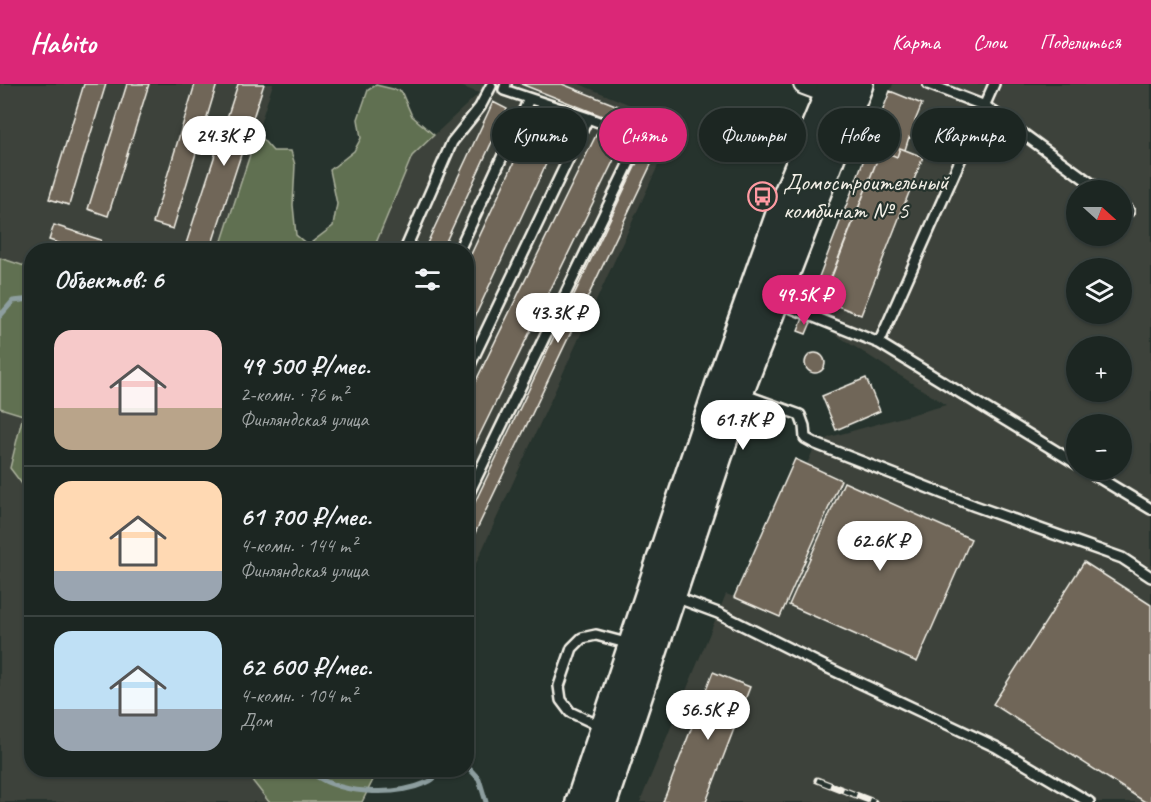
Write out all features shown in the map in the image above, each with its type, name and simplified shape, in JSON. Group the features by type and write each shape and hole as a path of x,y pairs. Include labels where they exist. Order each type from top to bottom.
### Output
{"street":[{"path":"729,389 774,300 839,86"},
{"path":"603,802 661,592 729,389 784,203 839,86"},
{"path":"580,802 632,645 661,592"}],"lane":[{"path":"928,84 985,106 1086,180"},
{"path":"879,343 994,84"},
{"path":"408,243 452,142 480,107 488,85 505,87 529,99 641,138 474,482"},
{"path":"462,243 529,99"},
{"path":"474,356 588,118"},
{"path":"774,300 879,343 1066,457"},
{"path":"729,389 800,415 805,438 816,444 975,506 1122,558 1151,578"},
{"path":"1103,480 1151,509"},
{"path":"661,592 718,613 996,747 1089,802"},
{"path":"605,728 570,712 561,700 559,686 562,676 572,648 582,638 596,635 632,645"}],"shaded area":[{"path":"0,84 273,84 221,243 24,243 24,266 0,258"},
{"path":"455,84 579,84 638,108 599,108 599,162 660,162 474,568 474,243 375,243 412,156 479,93"},
{"path":"893,84 1151,84 1151,802 640,802 726,594 745,601 816,444 830,437 946,405 805,315 863,162 900,162 900,108 884,108"},
{"path":"0,408 24,415 10,468 24,487 24,777 249,777 269,802 0,802"}],"green space":[{"path":"376,85 401,91 412,116 434,135 412,156 376,243 311,243 333,226 337,204 330,170 354,151 361,138 358,119 368,90"},
{"path":"257,133 273,151 291,151 295,165 293,205 296,235 306,243 221,243"},
{"path":"0,258 24,266 24,487 10,468 23,415 0,408"},
{"path":"249,777 374,777 362,802 269,802"}],"building":[{"path":"84,84 106,84 69,205 49,199"},
{"path":"127,84 149,84 108,216 88,209"},
{"path":"195,84 217,84 173,229 153,223"},
{"path":"238,84 264,84 212,243 186,243"},
{"path":"521,84 562,84 623,108 599,108 599,115 587,108"},
{"path":"890,91 922,104 920,108 912,108 912,138 909,137 905,150 900,148 900,108 884,108"},
{"path":"493,102 505,108 492,108 492,142 445,243 427,243"},
{"path":"599,129 599,162 613,162 474,447 474,385 583,162 587,162 587,154"},
{"path":"900,148 912,153 912,162 921,162 861,315 822,300 876,162 900,162"},
{"path":"514,162 547,162 474,319 474,248"},
{"path":"637,162 652,162 474,535 474,504"},
{"path":"863,162 876,162 820,307 809,303"},
{"path":"54,225 101,240 100,243 59,243 49,240"},
{"path":"803,318 811,322 806,334 798,331"},
{"path":"815,353 822,356 825,363 822,370 815,373 808,370 805,363 808,356"},
{"path":"866,378 880,411 836,430 822,396"},
{"path":"795,459 841,480 780,617 734,597"},
{"path":"844,482 971,539 917,662 789,605"},
{"path":"1084,562 1151,605 1151,802 1145,802 993,704"},
{"path":"713,672 750,687 706,802 663,802"}],"waterway":[{"path":"0,316 13,301 24,300"},
{"path":"474,774 479,779 486,802"},
{"path":"318,777 334,785 366,791 414,787 435,777"}],"railway":[{"path":"817,780 874,802"}],"place":[{"name":"Домостроительный комбинат № 5","path":"762,196"}]}
